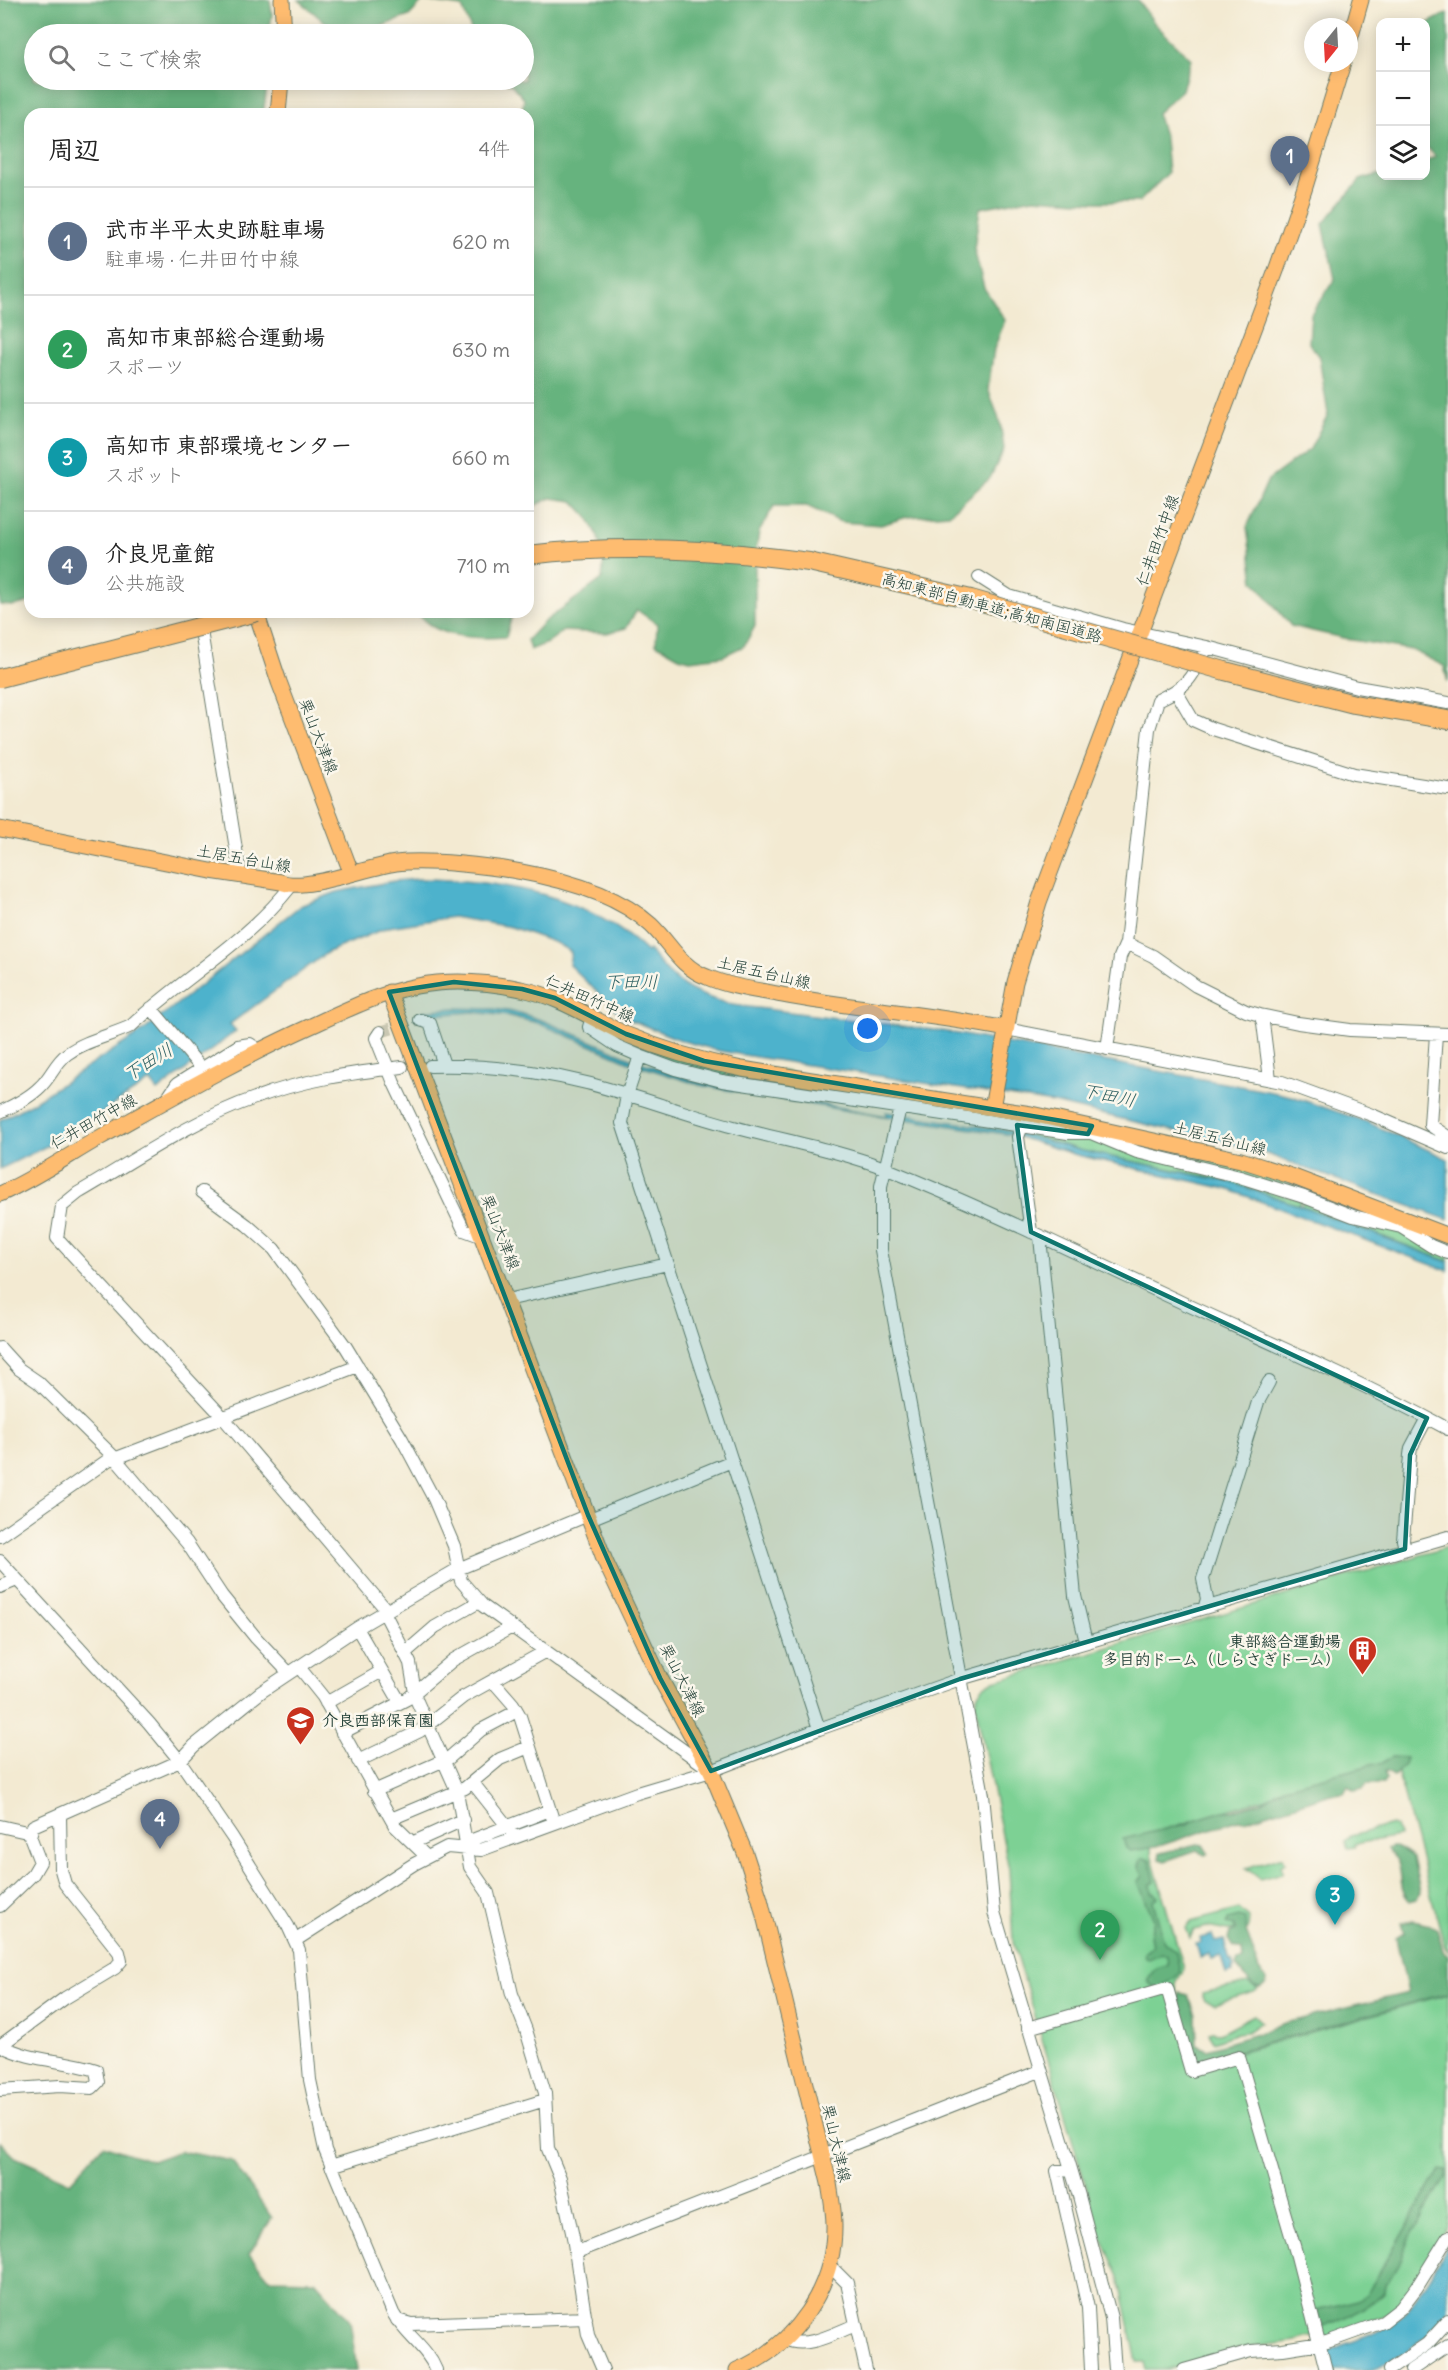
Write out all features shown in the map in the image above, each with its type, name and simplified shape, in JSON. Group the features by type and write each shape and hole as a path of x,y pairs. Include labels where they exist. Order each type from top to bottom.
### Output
{"highway":[{"name":"高知東部自動車道;高知南国道路","path":"534,554 647,548 711,551 809,562 884,577 970,599 1354,704 1448,720"},
{"path":"0,678 233,618"}],"main road":[{"path":"282,0 283,24"},
{"path":"1357,18 1362,0"},
{"name":"仁井田竹中線","path":"1006,1029 1020,961 1039,902 1142,633 1277,268 1308,179 1340,72"},
{"path":"279,108 280,90"},
{"name":"栗山大津線","path":"258,618 279,682 351,872"},
{"name":"土居五台山線","path":"0,829 212,871 281,882 291,886 311,884 351,872 398,863 439,863 496,868 541,876 593,892 623,907 650,925 686,965 720,982 816,1002 950,1019 1006,1029"},
{"name":"仁井田竹中線","path":"0,1194 259,1050 367,1000 389,992 443,983 504,986 555,998 592,1018 650,1044 704,1061 742,1069 992,1105"},
{"name":"栗山大津線","path":"389,992 605,1561 660,1678 711,1771 745,1853 760,1899 829,2183 834,2225 829,2265 818,2296 798,2326 785,2339 747,2366 737,2370"},
{"path":"992,1105 1006,1029"},
{"name":"土居五台山線","path":"992,1105 1091,1130 1241,1160 1402,1223 1448,1236"}],"street":[{"path":"979,577 1009,597 1142,633 1208,647 1357,687 1448,703"},
{"path":"200,618 240,874"},
{"path":"1107,1048 1120,957 1126,943 1149,729 1158,700 1176,692 1191,680 1208,647"},
{"path":"1176,692 1193,720 1213,729 1354,774 1448,789"},
{"path":"0,1112 41,1087 66,1055 91,1041 131,1026 153,1009 274,908 291,886"},
{"path":"1126,943 1153,956 1196,986 1246,1011 1298,1023 1350,1030 1442,1034 1430,1125 1448,1137"},
{"path":"153,1009 200,1068"},
{"path":"1260,1015 1270,1079"},
{"path":"592,1018 589,1027 638,1061 722,1081 898,1114 1020,1132 1068,1133 1091,1130"},
{"path":"420,1020 430,1023 444,1065"},
{"path":"1006,1029 1270,1079 1372,1115 1448,1148"},
{"path":"380,1032 376,1038 388,1069 464,1230 483,1237"},
{"path":"166,1100 177,1084 238,1046 250,1044 259,1050"},
{"path":"638,1061 627,1095 622,1124 819,1729"},
{"path":"430,1066 523,1070 566,1078 886,1169 954,1196 1337,1373 1448,1429"},
{"path":"402,1067 320,1079 254,1098 190,1128 78,1193 62,1206 57,1238 223,1417 383,1606 410,1663 415,1692 427,1726 457,1791 470,1867 488,1893 512,1994 526,2030 546,2100 548,2149 560,2178 577,2252 591,2347 603,2370"},
{"path":"898,1114 881,1186 881,1250 983,1795 994,1912 1071,2170 1111,2318 1115,2370"},
{"path":"1020,1132 1036,1234 1075,1596 1086,1642"},
{"path":"202,1192 247,1225 274,1249 358,1366 402,1438 434,1499 454,1546 461,1581 479,1602 711,1771"},
{"path":"1402,1223 1431,1246 1448,1253"},
{"path":"507,1300 668,1264"},
{"path":"0,1348 19,1369 38,1382 114,1457 188,1543 222,1596 256,1638 294,1670 326,1703 391,1820 427,1857"},
{"path":"0,1536 114,1457 358,1366"},
{"path":"1206,1600 1203,1579 1258,1402 1269,1382"},
{"path":"1405,1549 1403,1540 1411,1448 1427,1418"},
{"path":"0,1906 33,1874 40,1862 30,1836 33,1826 180,1761 194,1746 261,1692 357,1628 458,1569 732,1461"},
{"path":"511,1832 555,1823 637,1793 711,1771 819,1729 960,1679 1086,1642 1206,1600 1448,1537"},
{"path":"0,1561 149,1723 180,1761 232,1837 296,1940 302,1972 310,2080 317,2119 331,2166 397,2320 426,2352 436,2370"},
{"path":"0,1587 17,1580"},
{"path":"405,1653 435,1627 479,1602"},
{"path":"342,1733 400,1702 453,1660 512,1627"},
{"path":"357,1628 400,1702"},
{"path":"358,1761 427,1726 463,1697 546,1651"},
{"path":"326,1703 382,1671"},
{"path":"493,1681 517,1711 555,1823"},
{"path":"374,1791 449,1758 481,1730 517,1711"},
{"path":"391,1820 472,1784 500,1759 529,1747"},
{"path":"472,1784 511,1832"},
{"path":"296,1940 427,1857 447,1847 467,1846 481,1850 550,1810"},
{"path":"0,2045 65,1998 116,1968 121,1961 119,1952 65,1884 61,1870 60,1815"},
{"path":"414,1842 462,1820"},
{"path":"0,1826 31,1833"},
{"path":"1028,2028 1167,1988 1191,2071 1239,2057 1297,2256 1326,2370"},
{"path":"0,2045 40,2060 96,2070 98,2082 92,2088 50,2086 0,2091"},
{"path":"577,2252 1041,2071"},
{"path":"331,2166 546,2100"},
{"path":"1071,2170 1058,2171 1084,2289 1089,2325 1091,2370"},
{"path":"1184,2370 1251,2351 1328,2342 1383,2322 1401,2308 1448,2237"},
{"path":"829,2265 847,2283 866,2370"},
{"path":"397,2320 411,2324 586,2318"},
{"path":"1389,2370 1427,2344 1448,2321"},
{"path":"785,2339 795,2344 804,2344 856,2325"},
{"path":"1411,2370 1448,2344"}],"highlighted area":[{"path":"454,982 522,989 555,998 626,1034 704,1061 1092,1126 1088,1134 1017,1125 1031,1232 1427,1418 1410,1455 1405,1549 960,1679 711,1771 660,1678 588,1515 389,992"}],"green space":[{"path":"0,0 270,0 270,24 24,24 24,90 267,90 264,108 24,108 24,604 14,606 0,605"},
{"path":"299,0 1138,0 1155,24 1191,59 1182,90 1157,113 1165,139 1168,173 1139,202 1033,198 980,208 974,249 984,288 1005,320 994,349 988,389 1000,422 1004,449 990,478 949,514 907,517 881,525 841,522 807,506 774,506 759,532 755,556 755,626 744,646 723,656 690,660 679,657 656,644 657,624 637,610 626,628 607,633 563,631 547,643 530,650 527,640 544,622 602,579 604,557 598,536 588,517 573,501 551,498 534,506 534,108 523,108 524,99 516,90 534,90 534,24 469,24 462,7 423,1 409,16 387,24 329,24"},
{"path":"1448,13 1448,683 1444,666 1412,650 1352,640 1291,626 1254,581 1247,527 1268,480 1310,449 1328,414 1319,357 1309,343 1311,314 1335,279 1323,224 1360,180 1376,175 1376,180 1430,180 1430,159 1436,157 1430,150 1430,22"},
{"path":"422,618 511,618 506,637 482,638 445,632"},
{"path":"595,1027 619,1039 1086,1131 734,1080 635,1052"},
{"path":"1024,1131 1095,1137 1301,1200 1299,1205 1229,1181 1083,1151 1023,1133"},
{"path":"1096,1133 1258,1171 1388,1220 1139,1151"},
{"path":"1303,1201 1383,1224 1448,1255 1448,1261 1302,1206"},
{"path":"1448,1547 1448,1951 1445,1947 1395,1762 1283,1789 1267,1798 1152,1833 1151,1854 1184,1969 1176,1983 1177,2003 1195,2064 1448,1994 1448,2226 1415,2284 1398,2306 1382,2317 1327,2338 1309,2337 1240,2349 1168,2370 1146,2370 1144,2362 1137,2362 1119,2277 1101,2236 1013,1942 1009,1869 975,1703 977,1696 982,1688 991,1682"},
{"path":"1392,1757 1406,1758 1404,1765 1394,1776 1385,1771 1386,1779 1383,1784 1367,1784 1363,1789 1354,1790 1348,1786 1344,1793 1331,1794 1244,1821 1238,1820 1156,1847 1130,1851 1126,1848 1123,1839 1190,1823 1223,1811 1232,1811 1261,1802 1284,1787 1383,1762"},
{"path":"1391,1825 1396,1826 1399,1836 1355,1844 1355,1847 1348,1848 1345,1841 1351,1836"},
{"path":"1197,1844 1203,1845 1208,1853 1205,1855 1197,1850 1165,1861 1159,1859 1160,1853"},
{"path":"1396,1847 1413,1858 1420,1892 1417,1899 1410,1901 1406,1897 1398,1862 1387,1850"},
{"path":"1283,1856 1285,1862 1281,1865 1282,1873 1260,1879 1246,1868"},
{"path":"1141,1859 1150,1860 1155,1882 1151,1884 1152,1893 1158,1897 1153,1901 1164,1942 1176,1952 1180,1971 1169,1982 1155,1987 1148,1979 1156,1969 1168,1965 1167,1956 1161,1953 1149,1959 1144,1953 1152,1946 1150,1936 1154,1920 1138,1882 1143,1876 1139,1866"},
{"path":"1239,1909 1249,1918 1248,1929 1228,1931 1207,1927 1194,1930 1190,1938 1186,1928 1191,1922"},
{"path":"1239,1917 1245,1919 1245,1927 1259,1970 1266,1978 1266,1984 1260,1988 1253,1986 1236,1966 1238,1961 1243,1960 1242,1950 1232,1946 1228,1939 1230,1933 1236,1931 1234,1926 1227,1924 1228,1920"},
{"path":"1413,1921 1431,1925 1437,1929 1443,1951 1448,1955 1448,1993 1195,2063 1193,2054 1187,2048 1185,2024 1181,2021 1178,2012 1180,1993 1188,1995 1196,2015 1197,2044 1207,2049 1260,2033 1281,2024 1408,1993 1396,1938 1404,1933 1401,1923"},
{"path":"1248,1983 1258,1989 1214,2004 1205,2001 1202,1993"},
{"path":"1254,2015 1261,2022 1247,2032 1237,2033 1214,2042 1209,2034 1220,2033"},
{"path":"0,2142 15,2157 70,2182 103,2145 152,2161 180,2151 232,2161 272,2218 249,2254 270,2279 315,2280 350,2320 357,2370 0,2370"},
{"path":"1440,2170 1446,2171 1446,2178 1424,2212 1420,2224 1413,2231 1401,2260 1386,2285 1385,2292 1364,2308 1320,2327 1316,2310 1358,2300 1367,2294"}],"water":[{"name":"下田川","path":"419,879 511,887 569,903 597,916 623,932 647,952 649,950 667,972 685,987 706,997 733,1005 942,1031 1291,1096 1367,1122 1448,1159 1448,1220 1253,1149 1053,1103 720,1051 683,1041 623,1017 569,965 571,952 556,943 511,927 453,917 388,927 328,952 230,1024 236,1031 158,1091 150,1081 61,1139 0,1169 0,1120 32,1103 143,1031 300,906 337,892 394,881"},
{"path":"454,1008 494,1009 520,1013 640,1062 700,1082 886,1116 886,1112 1012,1131 1082,1151 1229,1182 1304,1207 1448,1262 1448,1271 1227,1189 1077,1155 1012,1135 843,1110 700,1085 634,1064 538,1023 509,1016 472,1012 422,1016 423,1011"},
{"path":"1212,1935 1215,1942 1224,1940 1234,1968 1233,1972 1226,1974 1221,1956 1211,1959 1209,1954 1200,1957 1196,1944 1201,1943 1200,1938"},
{"path":"1448,2245 1448,2310 1436,2327 1414,2346 1377,2368 1331,2370 1326,2350 1368,2336 1397,2319 1417,2297"}],"tunnel":[{"path":"380,1032 420,1020"}],"place":[{"name":"武市半平太史跡駐車場","path":"1290,186"},
{"name":"東部総合運動場 多目的ドーム（しらさぎドーム）","path":"1362,1676"},
{"name":"介良西部保育園","path":"301,1746"},
{"name":"介良児童館","path":"160,1849"},
{"name":"高知市 東部環境センター","path":"1335,1925"},
{"name":"高知市東部総合運動場","path":"1100,1960"}]}
